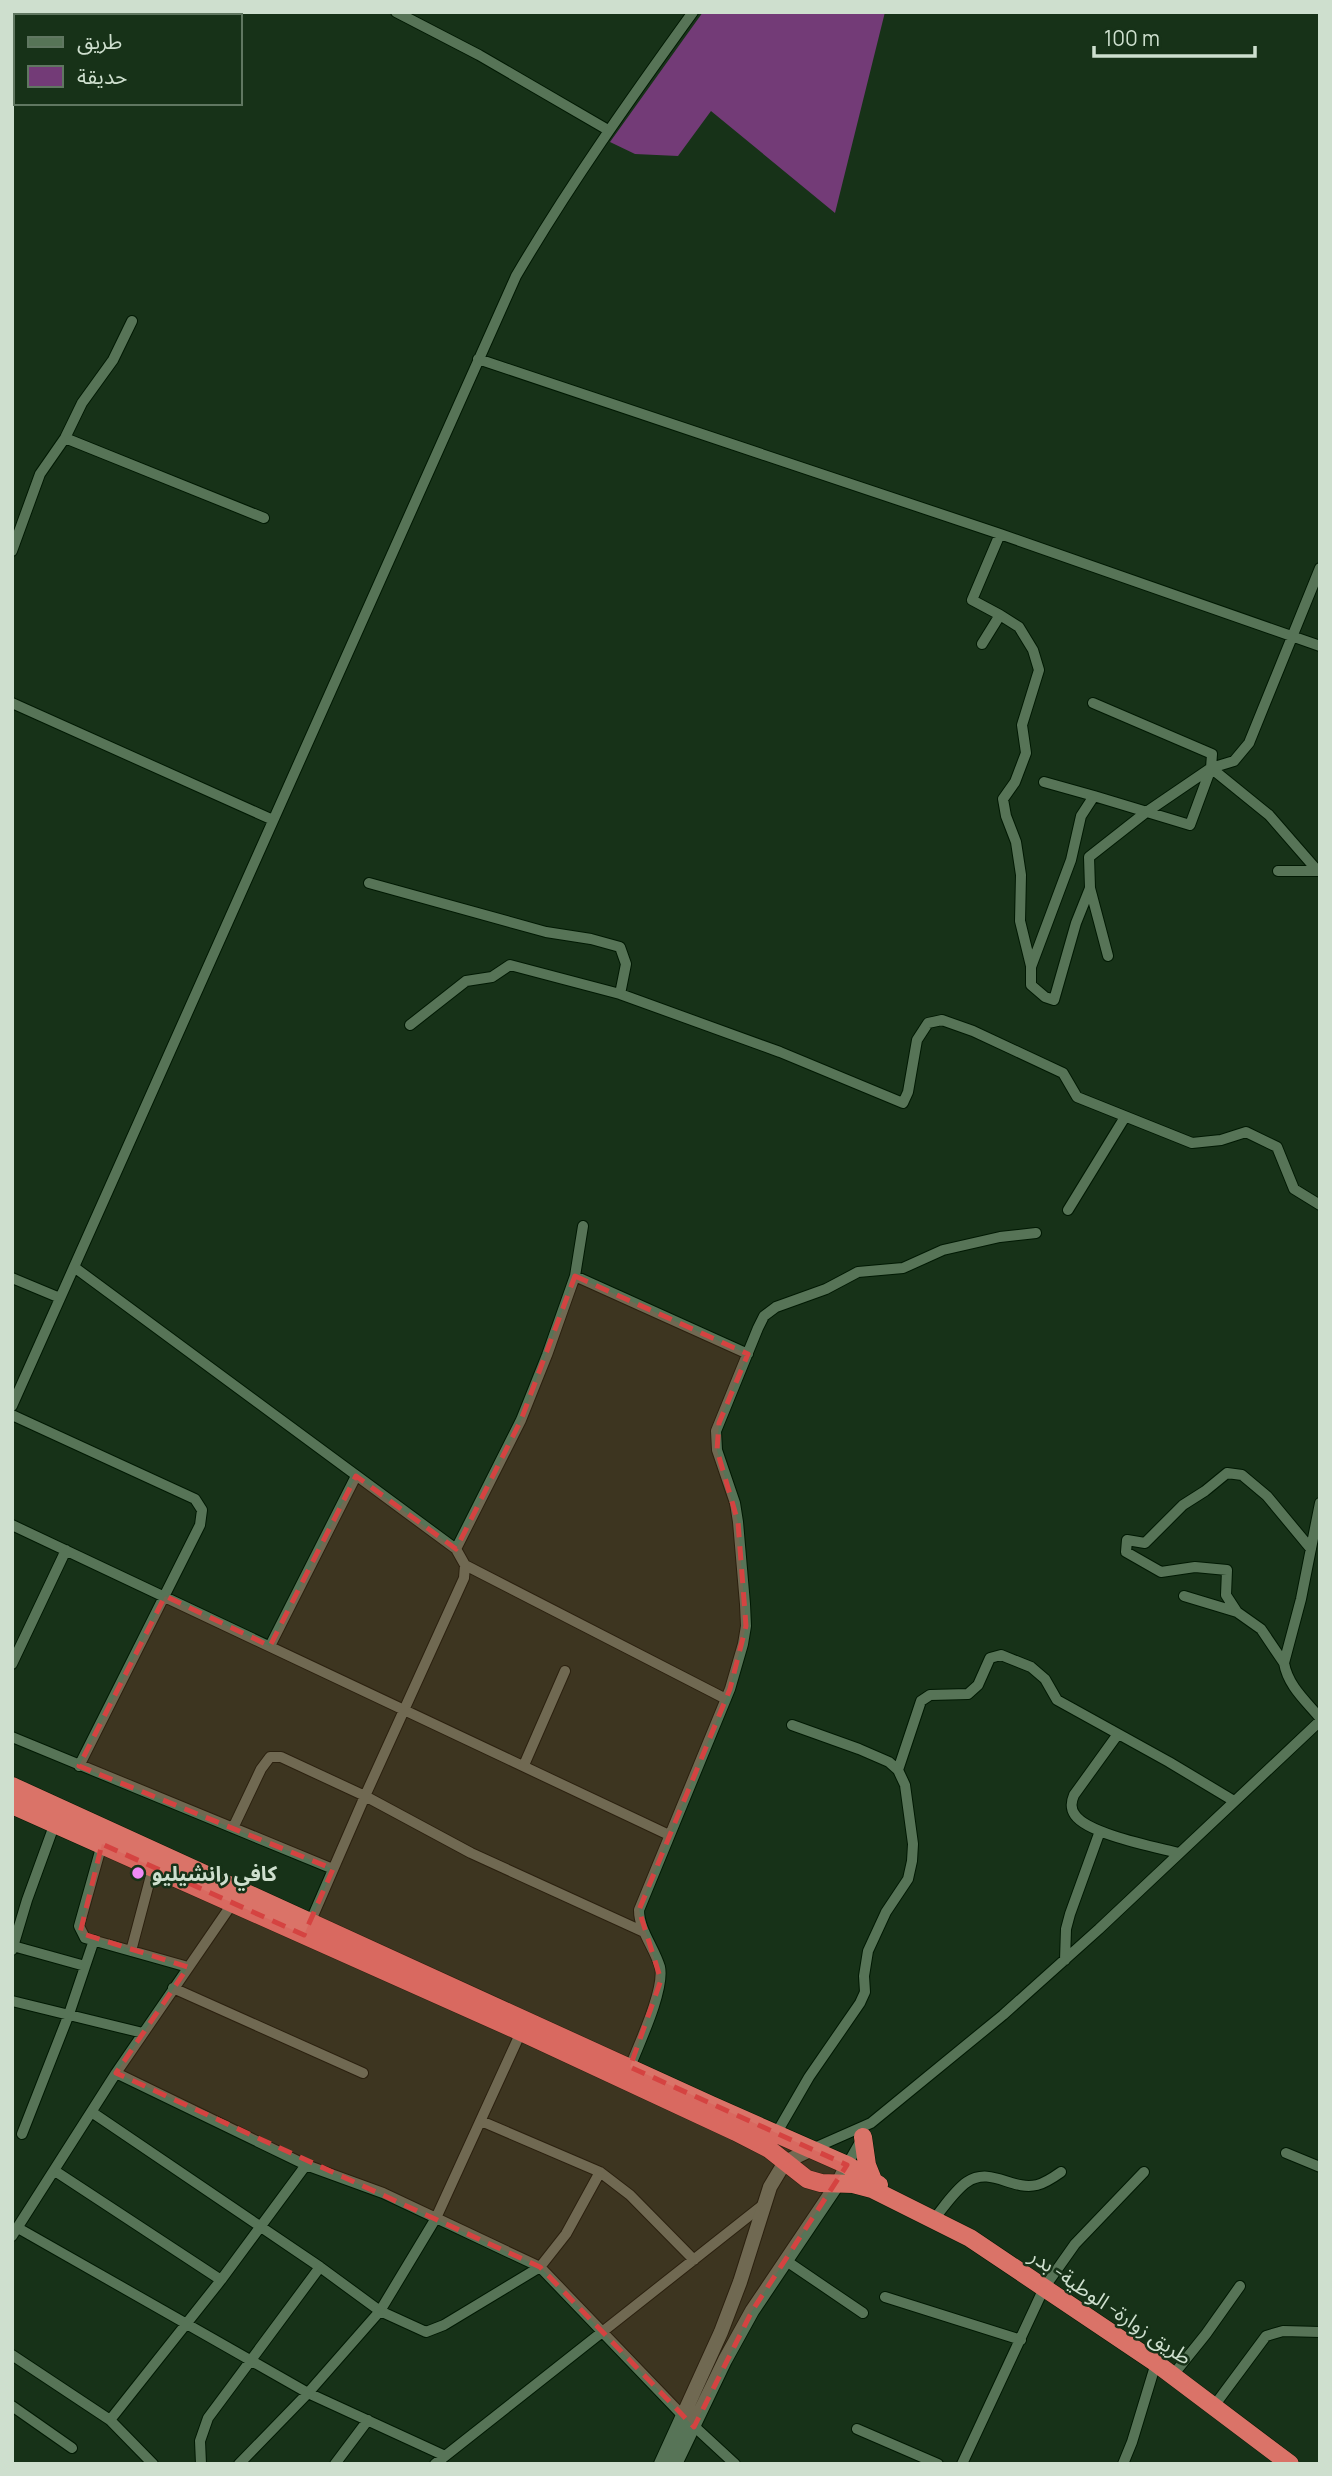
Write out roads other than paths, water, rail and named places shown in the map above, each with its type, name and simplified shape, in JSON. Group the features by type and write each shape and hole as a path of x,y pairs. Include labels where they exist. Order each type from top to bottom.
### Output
{"highway":[{"path":"12,1786 521,2032 737,2132 769,2149 807,2179 821,2183 853,2184 898,2200"},
{"path":"12,1805 232,1904 307,1929 630,2067 847,2165 873,2180 898,2200"},
{"path":"867,2130 867,2165 873,2180"},
{"name":"طريق زوارة- الوطية- بدر","path":"898,2200 970,2238 1156,2363 1290,2464"}],"street":[{"path":"396,12 479,55 608,130"},
{"path":"12,1406 516,276 556,207 693,12"},
{"path":"12,551 40,474 65,438 82,403 113,360 132,321"},
{"path":"478,359 1000,534 1320,646"},
{"path":"65,438 264,518"},
{"path":"1000,534 972,600 1018,627 1033,650 1039,670 1023,725 1026,753 1016,782 1003,799 1016,842 1021,875 1020,921 1031,967 1031,985 1045,997 1054,1000 1076,923 1090,888"},
{"path":"1108,956 1090,888 1089,857 1145,813 1211,768 1234,761 1250,743 1320,568"},
{"path":"982,644 1000,615"},
{"path":"12,703 273,820"},
{"path":"1044,782 1190,825 1211,768 1212,754 1093,704"},
{"path":"1211,768 1269,815 1318,871"},
{"path":"1031,967 1071,860 1081,816 1094,796"},
{"path":"1278,871 1318,871"},
{"path":"369,883 546,932 620,947 626,964 620,994"},
{"path":"410,1025 466,981 492,977 509,965 620,994 780,1052 903,1102 908,1092 917,1040 928,1023 942,1020 973,1031 1063,1073 1077,1097 1192,1143 1221,1140 1246,1132 1277,1147 1294,1189 1320,1205"},
{"path":"1068,1210 1125,1117"},
{"path":"456,1549 521,1420 548,1355 575,1276 583,1226"},
{"path":"630,2067 661,1980 657,1960 639,1920 639,1910 726,1699 746,1626 738,1522 735,1503 718,1450 716,1431 764,1316 776,1307 826,1289 858,1272 903,1268 943,1250 1000,1237 1036,1233"},
{"path":"74,1267 456,1549 466,1565 726,1699"},
{"path":"575,1276 748,1354"},
{"path":"12,1278 60,1298"},
{"path":"12,1415 195,1499 202,1510 200,1525 79,1766"},
{"path":"1237,1612 1226,1595 1227,1570 1195,1567 1161,1572 1126,1552 1128,1540 1145,1543 1183,1505 1227,1473 1242,1475 1266,1496 1311,1549"},
{"path":"270,1646 356,1476"},
{"path":"1284,1664 1320,1503"},
{"path":"12,1525 670,1835"},
{"path":"12,1664 66,1550"},
{"path":"307,1929 464,1578 466,1565"},
{"path":"661,2464 785,2260 838,2183 867,2130 1065,1960 1317,1726 1286,1674 1284,1664 1261,1629 1237,1612 1184,1596"},
{"path":"898,1770 921,1701 930,1695 968,1694 975,1690 985,1665 995,1655 1040,1673 1057,1700 1234,1801"},
{"path":"524,1765 565,1671"},
{"path":"776,2134 809,2077 860,2004 865,1992 865,1965 886,1912 908,1879 913,1844 905,1785 898,1770 889,1762 859,1749 792,1725"},
{"path":"1118,1734 1071,1803 1073,1813 1080,1821 1100,1831 1178,1853"},
{"path":"12,1737 333,1869"},
{"path":"233,1828 261,1769 270,1757 281,1757 365,1796 471,1853 644,1932"},
{"path":"55,1824 27,1900 13,1948 85,1966"},
{"path":"1065,1960 1066,1929 1070,1914 1100,1831"},
{"path":"102,1844 79,1926 85,1938 188,1967"},
{"path":"131,1951 153,1868"},
{"path":"232,1904 116,2073 15,2232 307,2393 443,2455"},
{"path":"22,2134 69,2014 94,1940"},
{"path":"173,1989 363,2073"},
{"path":"12,2001 143,2033"},
{"path":"239,2464 380,2311 436,2218 521,2032"},
{"path":"116,2073 306,2165 347,2179 540,2267 688,2421 735,2464"},
{"path":"93,2113 320,2267 380,2311 426,2332 540,2267 565,2234 600,2172"},
{"path":"481,2121 600,2172 630,2195 694,2260"},
{"path":"675,2464 774,2177 785,2162 812,2149 867,2130"},
{"path":"1286,2153 1320,2167"},
{"path":"110,2420 221,2280 306,2165"},
{"path":"55,2171 221,2280"},
{"path":"934,2219 966,2183 976,2178 995,2177 1025,2186 1037,2185 1061,2172"},
{"path":"962,2464 1044,2288 1076,2244 1144,2172"},
{"path":"435,2464 443,2455 763,2205"},
{"path":"785,2260 863,2313"},
{"path":"201,2464 200,2441 208,2418 320,2267"},
{"path":"1173,2375 1240,2286"},
{"path":"885,2297 1021,2340"},
{"path":"1214,2406 1266,2336 1283,2331 1320,2332"},
{"path":"12,2356 110,2420 153,2464"},
{"path":"1123,2464 1156,2363"},
{"path":"12,2406 72,2448"},
{"path":"335,2464 368,2420"},
{"path":"857,2429 937,2464"}],"place":[{"name":"كافي رانشيليو","path":"138,1873"}]}
